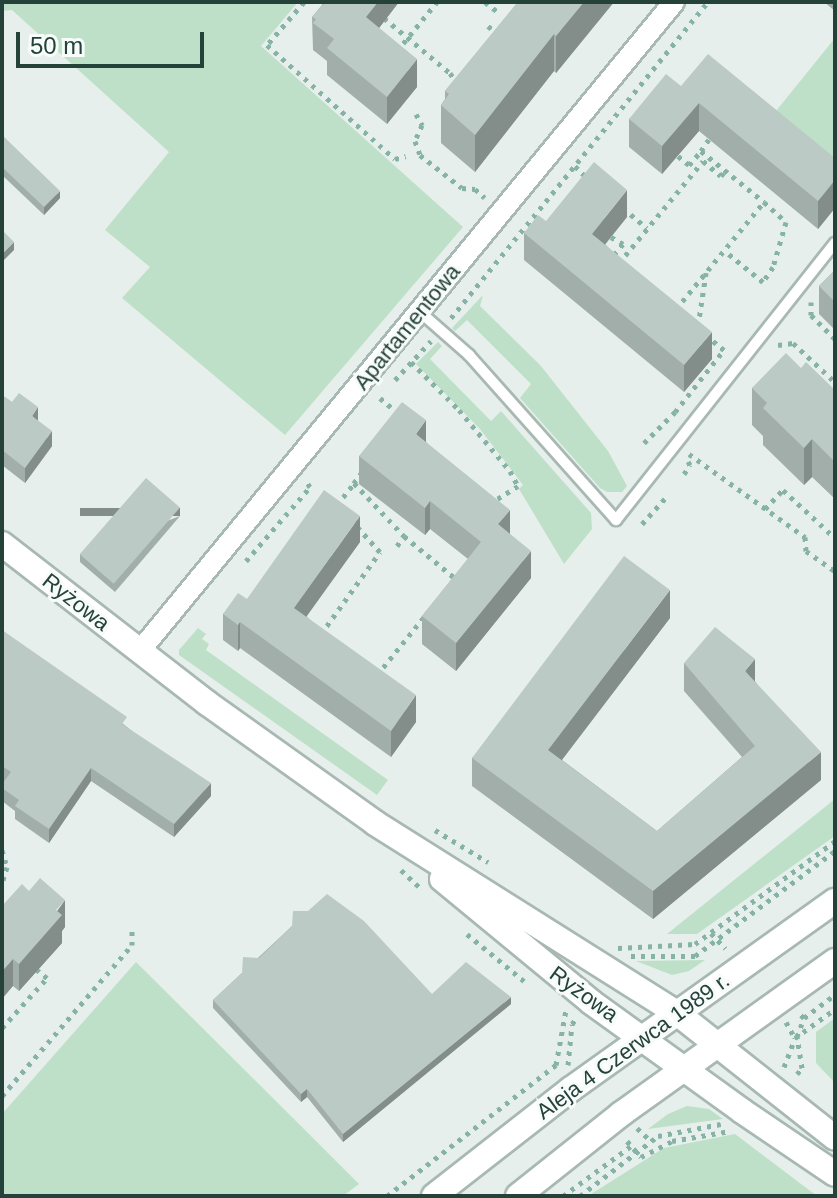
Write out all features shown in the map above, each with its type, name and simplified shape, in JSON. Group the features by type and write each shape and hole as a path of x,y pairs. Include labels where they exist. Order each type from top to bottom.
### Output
{"street":[{"name":"Apartamentowa","path":"139,652 674,2"},
{"name":"Ryżowa","path":"2,544 139,652 382,828 677,1013 835,1138"},
{"name":"Ryżowa","path":"382,828 564,981 644,1037 684,1070 835,1174"},
{"name":"Aleja 4 Czerwca 1989 r.","path":"434,1196 644,1037 835,901"},
{"path":"518,1196 608,1124 835,961"}],"lane":[{"path":"419,311 469,355 616,520 835,243"}],"path":[{"path":"304,2 267,45 395,159 406,156"},
{"path":"388,63 437,2"},
{"path":"485,2 499,13"},
{"path":"384,18 465,89"},
{"path":"488,26 500,36"},
{"path":"416,114 422,125 415,141 420,155 462,188 475,189 482,195"},
{"path":"678,156 689,165 709,139"},
{"path":"701,151 786,222"},
{"path":"618,263 703,161 721,176 725,171"},
{"path":"575,166 598,187"},
{"path":"737,180 745,169"},
{"path":"610,198 647,228"},
{"path":"675,310 764,202"},
{"path":"725,251 763,282 773,267 786,222 796,211"},
{"path":"611,237 623,244 609,260 628,271"},
{"path":"697,329 706,272"},
{"path":"819,291 812,301 811,315 835,339"},
{"path":"644,443 675,412 724,350 666,303"},
{"path":"804,351 835,382"},
{"path":"411,362 489,444 518,486 493,503 480,494"},
{"path":"380,398 403,422"},
{"path":"689,454 805,537 806,551 835,571"},
{"path":"327,500 336,507 367,466"},
{"path":"354,483 404,536 456,579 446,591"},
{"path":"310,487 318,493"},
{"path":"765,509 783,490 835,538"},
{"path":"642,524 667,496"},
{"path":"332,642 321,634 380,552 353,522 359,515"},
{"path":"397,546 404,536"},
{"path":"366,667 377,675 426,615"},
{"path":"615,952 620,947 692,945 835,841"},
{"path":"2,850 7,867 2,883"},
{"path":"627,958 695,956 835,851"},
{"path":"2,1096 132,945 132,931"},
{"path":"711,933 725,948"},
{"path":"705,949 714,958"},
{"path":"2,1028 47,978 37,970"},
{"path":"785,1066 802,1016 835,995"},
{"path":"387,1196 556,1065 567,1008"},
{"path":"796,1037 835,1009"},
{"path":"2,1011 11,1019"},
{"path":"567,1064 573,1021"},
{"path":"787,1023 796,1037 802,1068 797,1074"},
{"path":"580,1196 658,1136 729,1122"},
{"path":"563,1196 629,1144 641,1157 672,1141 741,1129"}],"green space":[{"path":"2,2 298,2 261,46 463,227 285,435 122,298 150,267 105,230 169,152 12,10 2,11"},
{"path":"835,38 835,166 776,111"},
{"path":"483,295 480,306 541,366 608,451 627,486 622,492 607,492 600,488 520,398 531,384 467,320 455,331 452,328"},
{"path":"438,342 442,346 430,359 491,421 501,411 591,513 592,529 564,564 519,489 523,485 480,429 416,364"},
{"path":"198,628 206,634 202,639 209,644 206,650 388,780 377,795 179,655 179,650"},
{"path":"835,799 835,836 697,934 667,934"},
{"path":"705,960 689,971 672,975 636,961"},
{"path":"136,962 359,1184 343,1196 2,1196 2,1114"},
{"path":"835,1018 835,1083 816,1063 816,1032"},
{"path":"687,1106 709,1109 723,1119 648,1129 668,1114"},
{"path":"735,1134 817,1196 588,1196 664,1148"}],"building":[{"path":"325,2 378,2 366,17 417,59 387,97 327,48 334,39 313,23 316,19 312,17"},
{"path":"518,2 584,2 556,36 554,34 475,135 441,105 449,94 445,91"},
{"path":"708,54 835,158 835,180 818,201 699,103 662,146 629,119 666,74 681,86"},
{"path":"2,135 60,191 44,207 2,167"},
{"path":"594,162 627,190 592,234 712,332 684,365 524,233 538,215 546,221"},
{"path":"2,230 14,242 2,254"},
{"path":"835,270 835,302 819,286"},
{"path":"786,353 801,368 806,362 835,390 835,462 812,439 804,448 763,408 767,403 752,388"},
{"path":"19,393 38,407 32,416 52,431 25,468 2,450 2,395 12,402"},
{"path":"402,402 426,420 416,434 510,510 498,524 531,551 456,643 422,616 481,542 430,501 425,508 359,456"},
{"path":"146,478 180,508 114,584 80,554"},
{"path":"324,490 360,516 294,608 416,695 391,731 240,622 238,625 223,614 238,593 247,599"},
{"path":"624,556 670,590 548,750 657,831 755,746 684,663 715,627 755,659 745,671 821,752 653,891 472,758"},
{"path":"2,630 127,717 122,724 211,783 174,824 91,768 49,829 15,806 19,800 2,788 11,772 2,766"},
{"path":"40,878 65,900 56,910 62,915 19,964 13,959 2,971 2,906 22,884 29,891"},
{"path":"327,894 364,921 432,994 466,962 511,997 343,1134 307,1089 301,1094 213,1000 242,973 243,957 259,958 292,926 293,911 308,911"}]}
